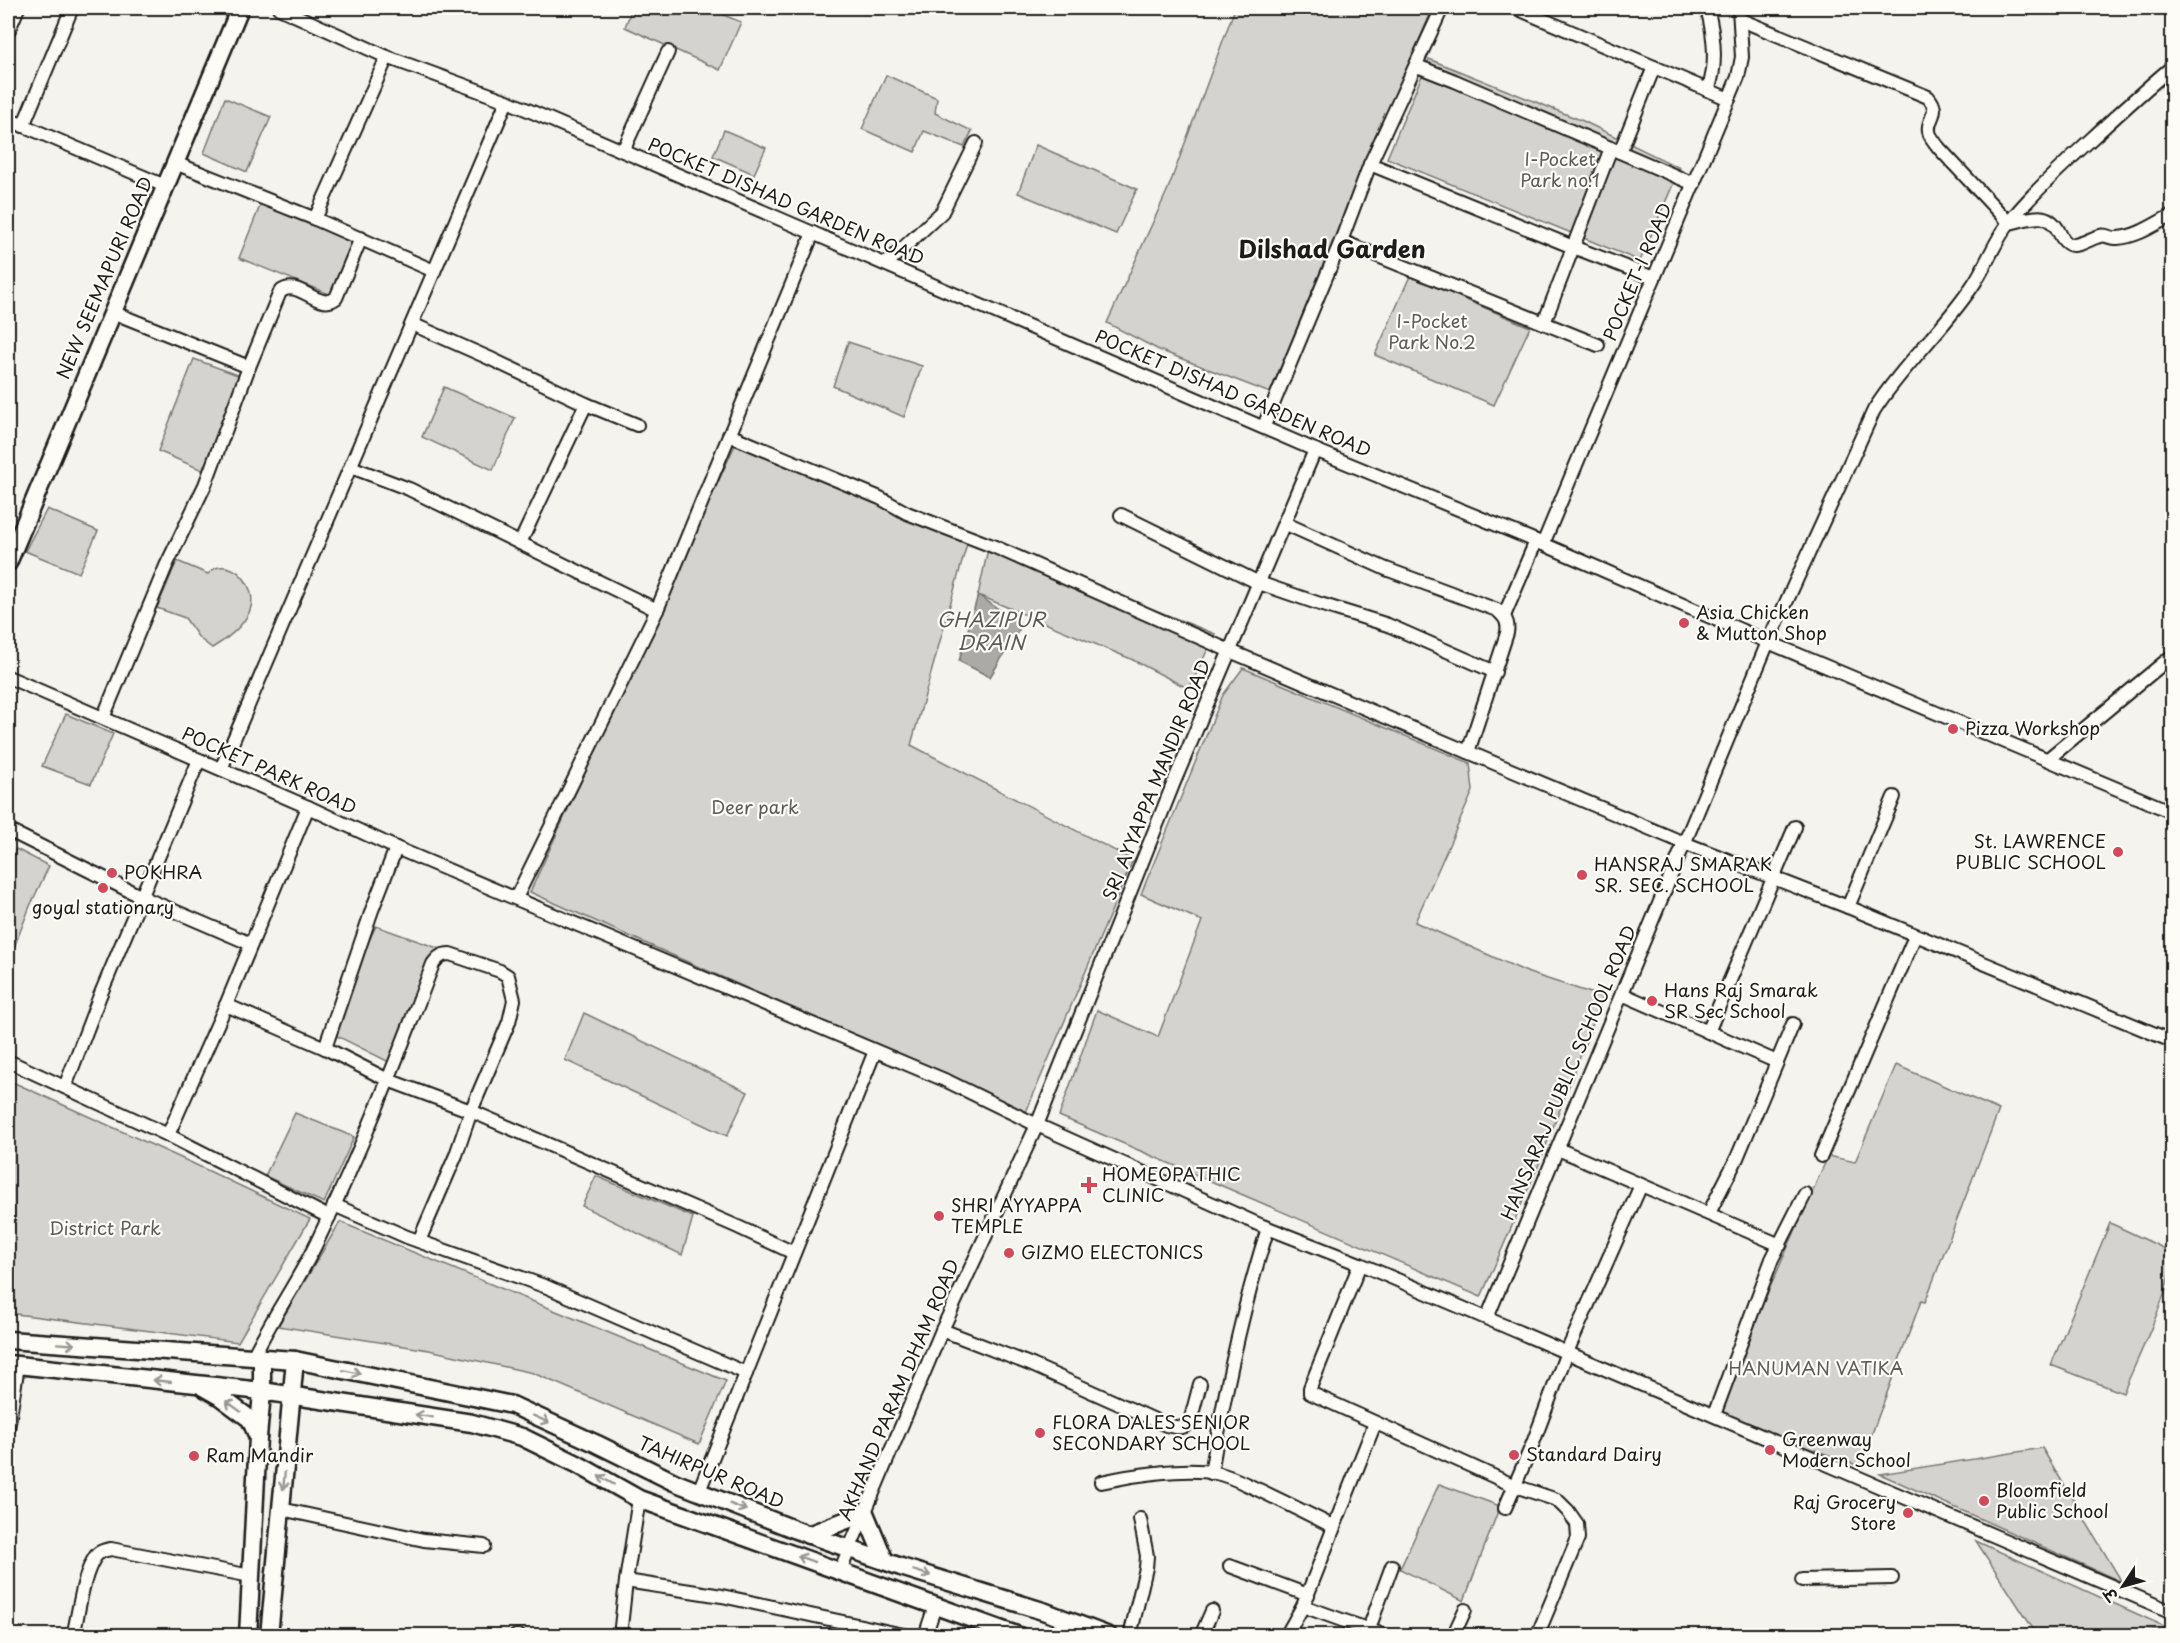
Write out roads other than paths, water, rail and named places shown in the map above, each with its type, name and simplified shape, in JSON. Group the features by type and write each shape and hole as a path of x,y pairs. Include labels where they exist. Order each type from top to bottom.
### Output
{"main road":[{"name":"NEW SEEMAPURI ROAD","path":"8,563 112,312 162,185 182,125 231,8"},
{"name":"NEW SEEMAPURI ROAD","path":"8,540 143,218 175,163 240,8"},
{"name":"TAHIRPUR ROAD","path":"8,1340 295,1360 512,1405 699,1491 808,1535 1046,1612 1109,1635"},
{"path":"248,1635 262,1391 257,1358"},
{"path":"269,1635 295,1360"},
{"path":"13,1365 262,1391 472,1423 522,1437 577,1464 639,1499 1019,1635"},
{"path":"199,1385 219,1396 250,1419 258,1437"},
{"path":"808,1535 865,1513 885,1561"}],"street":[{"path":"8,32 18,8"},
{"path":"23,126 72,8"},
{"name":"POCKET DISHAD GARDEN ROAD","path":"279,8 387,57 507,101 1264,426 1315,450 1540,543 2172,812"},
{"path":"1264,426 1370,164 1442,8"},
{"path":"1516,8 1729,99"},
{"path":"1707,8 1713,38 1714,75 1708,90"},
{"path":"1740,14 1928,97 1934,104 1935,112 1929,127 1930,135 1939,148 2009,223 2043,216 2055,223 2062,239 2067,244 2073,245 2103,234 2116,238 2140,232 2172,215"},
{"name":"POCKET-I ROAD","path":"1504,616 1540,543 1738,77 1742,57 1740,14"},
{"path":"623,151 668,52"},
{"path":"315,219 387,57"},
{"path":"1417,66 1694,184"},
{"path":"1544,322 1573,247 1654,67"},
{"name":"HANSARAJ PUBLIC SCHOOL ROAD","path":"1487,1318 1768,642 1874,410 1882,397 1927,345 1972,287 1992,248 2009,223 2054,174 2172,67"},
{"path":"221,769 507,101"},
{"path":"8,119 162,185"},
{"path":"886,264 942,212 976,143"},
{"path":"175,163 361,238 434,271"},
{"path":"1370,164 1654,278"},
{"path":"516,898 657,610 813,233"},
{"path":"103,718 166,566 205,485 280,292 292,287 324,302 331,302 336,298 361,238"},
{"path":"1341,240 1598,345"},
{"path":"112,312 249,367"},
{"path":"412,324 586,405 637,425"},
{"path":"520,543 586,405"},
{"path":"729,435 880,498 907,513 995,547 1230,651 1684,843 1848,907 2172,1041"},
{"name":"SRI AYYAPPA MANDIR ROAD","path":"1037,1125 1174,782 1315,450"},
{"path":"351,467 409,489 657,610"},
{"path":"1121,515 1259,583 1388,625 1495,672"},
{"path":"1284,523 1386,569 1497,610 1504,616 1509,626 1508,633 1468,752"},
{"path":"2048,759 2172,656"},
{"name":"POCKET PARK ROAD","path":"8,677 308,807 396,848 947,1081 1037,1125 1268,1228 1360,1264 2172,1612"},
{"path":"66,1087 99,998 199,760"},
{"path":"1848,907 1894,797"},
{"path":"168,1135 226,1005 308,807"},
{"path":"1708,1032 1795,827"},
{"path":"8,830 141,897 251,944"},
{"path":"325,1048 372,910 396,848"},
{"path":"1821,1156 1915,936"},
{"path":"257,1358 267,1326 316,1245 365,1140 433,964 437,958 450,954 500,971 508,976 514,1000 509,1022 471,1111 456,1155 418,1241"},
{"path":"1622,994 1777,1062"},
{"path":"226,1005 325,1048 388,1080 471,1111 728,1222 794,1253"},
{"path":"1709,1213 1737,1158 1793,1024"},
{"path":"699,1491 875,1051"},
{"path":"8,1061 332,1211 547,1287 746,1373"},
{"name":"AKHAND PARAM DHAM ROAD","path":"840,1571 942,1330 1037,1125"},
{"path":"1557,1149 1780,1245"},
{"path":"1505,1508 1567,1352 1641,1185"},
{"path":"1714,1415 1772,1259 1804,1194"},
{"path":"1211,1473 1233,1352 1252,1277 1268,1228"},
{"path":"1360,1264 1310,1388 1310,1393 1515,1486 1557,1500 1568,1511 1577,1524 1578,1538 1537,1635"},
{"path":"942,1330 1032,1365 1166,1425 1179,1428 1186,1427 1190,1422 1200,1384"},
{"path":"8,1429 13,1365"},
{"path":"1286,1635 1306,1600 1375,1423"},
{"path":"1101,1482 1167,1473 1211,1473 1239,1481 1334,1527"},
{"path":"620,1635 639,1499"},
{"path":"281,1509 424,1540 484,1546"},
{"path":"1130,1635 1146,1568 1147,1556 1140,1519"},
{"path":"73,1635 85,1582 95,1556 102,1551 111,1549 251,1576"},
{"path":"1230,1566 1306,1600 1368,1632 1386,1635"},
{"path":"1368,1632 1392,1566"},
{"path":"1802,1580 1892,1578"},
{"path":"626,1581 722,1596 908,1635"},
{"path":"925,1635 935,1606"},
{"path":"1453,1635 1465,1610"},
{"path":"1201,1635 1212,1611"},
{"path":"269,1635 281,1635"}],"water":[{"name":"GHAZIPUR DRAIN","path":"978,595 1022,625 990,677 959,661"}],"place":[{"name":"Asia Chicken & Mutton Shop","path":"1684,623"},
{"name":"Pizza Workshop","path":"1953,729"},
{"name":"St. LAWRENCE PUBLIC SCHOOL","path":"2118,852"},
{"name":"POKHRA","path":"112,873"},
{"name":"HANSRAJ SMARAK SR. SEC. SCHOOL","path":"1582,875"},
{"name":"goyal stationary","path":"103,888"},
{"name":"Hans Raj Smarak SR Sec School","path":"1652,1001"},
{"name":"HOMEOPATHIC CLINIC","path":"1089,1185"},
{"name":"SHRI AYYAPPA TEMPLE","path":"939,1216"},
{"name":"GIZMO ELECTONICS","path":"1009,1253"},
{"name":"FLORA DALES SENIOR SECONDARY SCHOOL","path":"1040,1433"},
{"name":"Greenway Modern School","path":"1770,1450"},
{"name":"Standard Dairy","path":"1514,1455"},
{"name":"Ram Mandir","path":"194,1456"},
{"name":"Bloomfield Public School","path":"1984,1501"},
{"name":"Raj Grocery Store","path":"1908,1513"}],"district":[{"name":"Dilshad Garden","path":"1332,250"}],"park label":[{"name":"I-Pocket Park no.1","path":"1560,170"},
{"name":"I-Pocket Park No.2","path":"1432,332"},
{"name":"Deer park","path":"755,808"},
{"name":"District Park","path":"105,1229"},
{"name":"HANUMAN VATIKA","path":"1816,1369"}]}
